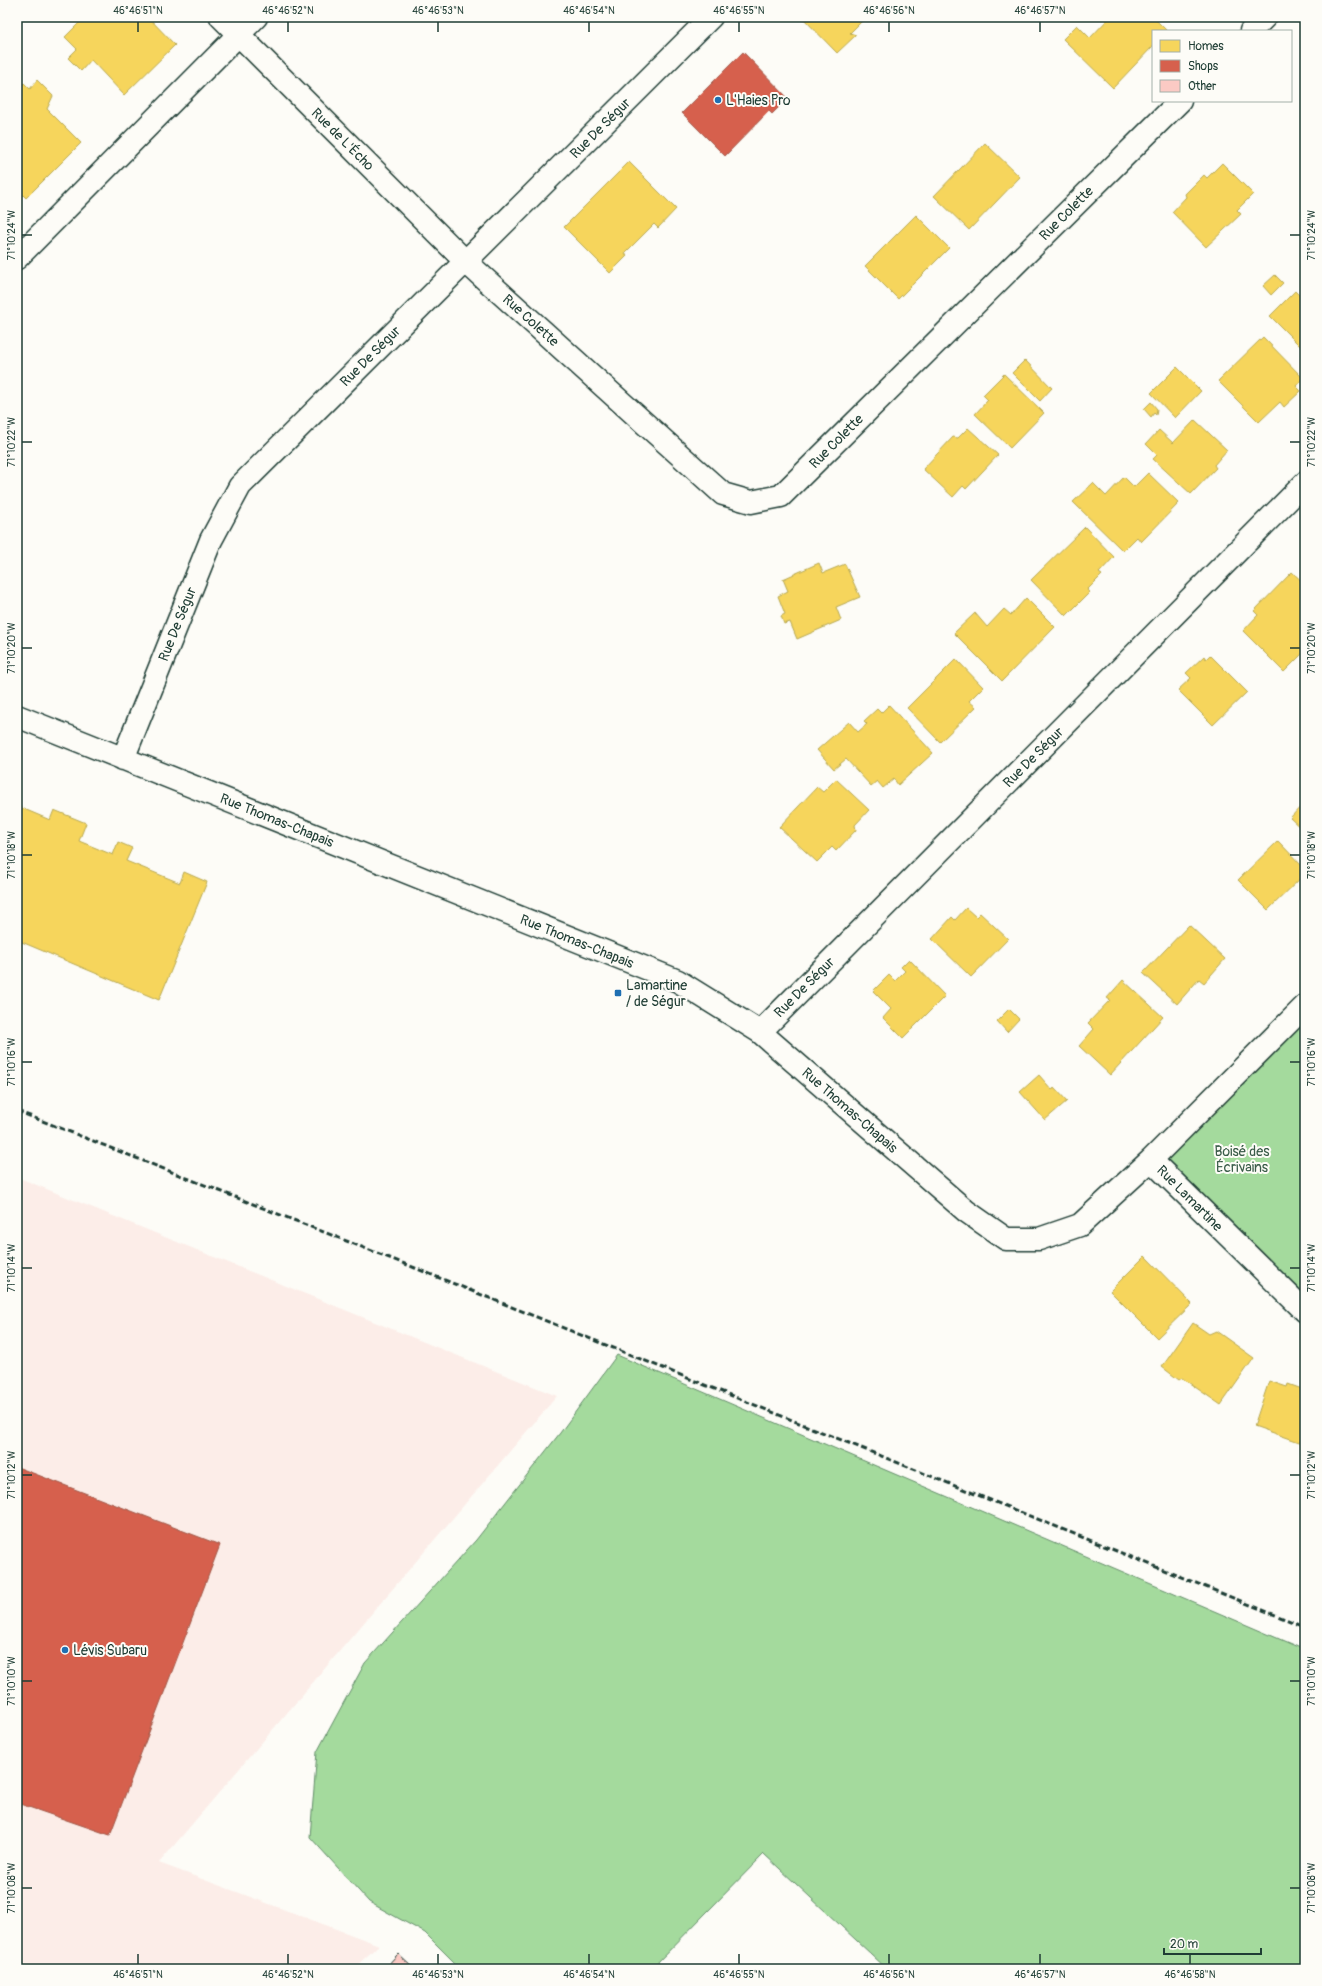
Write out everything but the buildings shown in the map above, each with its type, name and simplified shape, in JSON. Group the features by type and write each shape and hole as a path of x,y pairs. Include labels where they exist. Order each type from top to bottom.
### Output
{"street":[{"name":"Rue de L'Écho","path":"222,17 466,262"},
{"path":"17,258 256,17"},
{"name":"Rue De Ségur","path":"123,759 211,540 240,486 711,17"},
{"path":"1252,30 1265,17"},
{"name":"Rue Colette","path":"466,262 723,494 751,502 780,496 1179,102"},
{"name":"Rue De Ségur","path":"760,1032 1305,483"},
{"name":"Rue Thomas-Chapais","path":"17,716 678,981 760,1032 966,1212 1006,1239 1039,1239 1080,1225 1151,1160"},
{"name":"Rue Lamartine","path":"1302,1017 1151,1160 1305,1311"}],"shaded area":[{"path":"17,1177 557,1396 159,1863 379,1945 353,1969 17,1969"}],"green space":[{"name":"Boisé des Écrivains","path":"1295,1017 1305,1027 1305,1311 1151,1160"},
{"path":"617,1355 1305,1650 1305,1969 887,1969 764,1854 651,1969 461,1969 425,1933 369,1902 310,1837 317,1752 365,1663 476,1540 560,1433"}],"railway":[{"path":"17,1111 415,1268 1305,1627"}],"place":[{"name":"L'Haies Pro","path":"718,100"},
{"name":"Lamartine / de Ségur","path":"618,993"},
{"name":"Lévis Subaru","path":"65,1650"}]}
